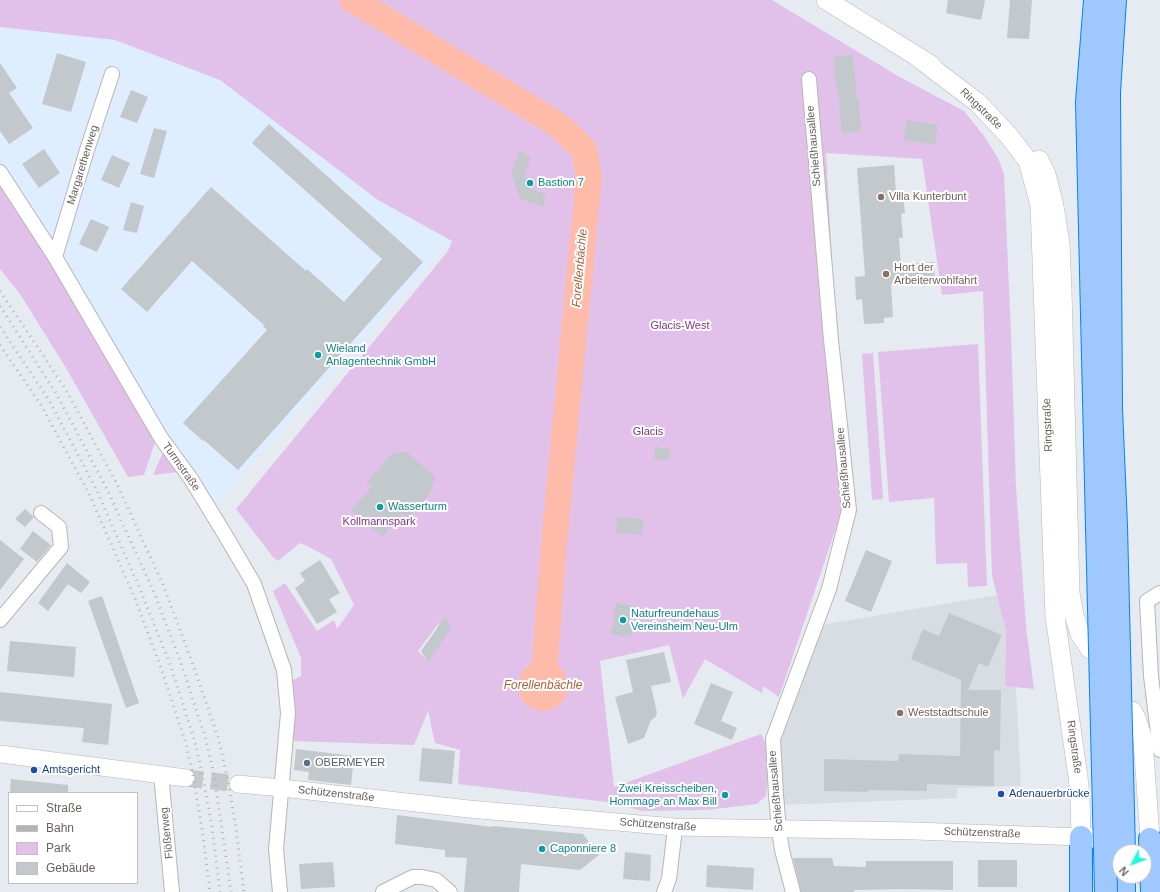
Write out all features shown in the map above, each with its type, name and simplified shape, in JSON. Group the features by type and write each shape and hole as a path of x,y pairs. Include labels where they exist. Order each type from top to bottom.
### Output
{"highway":[{"path":"1095,0 1087,102 1107,526 1142,843 1152,892"},
{"path":"1106,892 1107,526 1111,408 1109,99 1115,0"},
{"path":"1081,892 1087,838"}],"main road":[{"name":"Ringstraße","path":"826,0 920,59 968,87 996,106 1020,130 1033,149 1046,174 1054,206 1060,244 1070,593 1074,615 1080,634 1090,649"},
{"name":"Ringstraße","path":"920,59 978,103 1009,136 1028,162 1040,205 1055,616 1087,838"},
{"path":"1132,711 1143,740 1142,843"}],"street":[{"name":"Margarethenweg","path":"55,257 87,150 112,74"},
{"name":"Schießhausallee","path":"793,892 782,850 779,830 772,739 829,589 849,510 832,340 809,79"},
{"name":"Turmstraße","path":"0,172 55,257 161,438 191,479 254,584 284,670 288,713 276,849 280,892"},
{"path":"0,620 61,547 59,528 41,513"},
{"path":"1160,592 1147,601 1151,676 1160,750"},
{"path":"0,754 186,778"},
{"name":"Flößerweg","path":"161,774 172,892"},
{"name":"Schützenstraße","path":"238,784 483,810 674,828 930,831 1087,838"},
{"path":"664,892 669,880 674,828"},
{"path":"383,892 413,877 436,880 450,892"}],"shaded area":[{"path":"0,27 115,40 220,80 378,200 452,240 216,504 166,434 79,284 0,162"},
{"name":"Weststadtschule","path":"997,595 1006,631 1005,685 1016,687 1021,786 957,788 957,798 780,805 773,751 815,626"}],"green space":[{"name":"Glacis","path":"0,0 772,0 898,76 964,111 984,136 998,158 1004,174 1016,487 1026,626 1034,689 1005,686 1006,631 992,576 983,291 942,295 922,159 826,153 835,313 839,344 833,411 842,510 779,697 763,686 762,693 705,659 683,699 669,645 600,661 614,787 761,734 770,753 766,796 757,804 706,810 642,811 615,803 458,784 460,750 435,743 428,711 414,745 292,741 293,680 301,676 301,658 273,591 285,583 317,631 334,620 337,629 354,605 331,559 300,543 278,561 273,557 236,509 448,251 452,241 378,200 220,80 115,40 0,27","holes":["439,623 431,657 428,661 418,651"]},
{"path":"0,181 111,362 155,442 144,475 128,477 66,368 20,294 0,269"},
{"path":"978,344 987,586 968,587 967,563 936,564 934,498 889,502 878,352"},
{"path":"873,353 883,499 872,500 862,354"},
{"path":"164,450 178,472 153,475"}],"water":[{"name":"Forellenbächle","path":"543,661 552,663 561,668 566,677 568,686 566,695 561,704 552,709 543,711 534,709 525,704 520,695 518,686 520,677 525,668 534,663"}],"building":[{"path":"948,0 985,0 981,20 946,13"},
{"path":"1010,0 1032,0 1029,39 1007,38"},
{"path":"57,53 86,62 71,112 42,104"},
{"path":"853,55 857,100 859,100 861,132 842,133 838,88 836,88 833,57"},
{"path":"0,63 17,88 9,93 33,128 9,144 0,131"},
{"path":"131,90 148,97 137,123 120,117"},
{"path":"907,120 938,125 935,145 904,140"},
{"path":"269,124 423,262 238,470 183,423 267,330 263,326 264,325 192,261 147,312 121,289 211,187 306,271 307,269 344,302 382,259 252,143"},
{"path":"154,128 167,131 154,178 140,174"},
{"path":"44,149 60,173 39,188 22,164"},
{"path":"520,151 531,158 524,173 531,189 546,194 544,207 520,199 511,173"},
{"path":"112,155 130,163 119,188 101,180"},
{"path":"894,165 896,193 903,193 905,213 901,214 903,238 899,238 901,264 934,262 935,282 891,285 893,317 884,318 884,323 864,324 862,299 856,300 855,277 865,276 857,168"},
{"path":"131,202 144,206 137,233 123,230"},
{"path":"91,219 109,227 97,252 79,244"},
{"path":"655,447 670,449 669,460 654,459"},
{"path":"406,451 435,477 431,492 408,518 402,513 382,537 351,510 372,487 367,482 391,454"},
{"path":"25,509 34,517 25,527 15,519"},
{"path":"617,517 644,519 642,535 616,533"},
{"path":"33,531 51,545 37,562 20,549"},
{"path":"0,540 24,559 0,590"},
{"path":"866,550 892,561 871,612 845,601"},
{"path":"320,560 340,593 329,599 337,612 317,624 295,588 305,581 300,573"},
{"path":"67,563 90,582 81,593 68,584 48,611 38,603"},
{"path":"102,596 139,703 126,708 88,601"},
{"name":"Naturfreundehaus Vereinsheim Neu-Ulm","path":"616,603 636,606 631,637 611,634"},
{"path":"949,613 1002,635 988,667 979,663 968,690 1001,690 1000,751 994,750 994,786 927,784 927,791 824,791 824,759 898,761 899,754 960,756 961,680 911,659 923,629 939,636"},
{"path":"445,617 451,628 428,662 421,651"},
{"path":"10,641 76,647 74,677 7,671"},
{"path":"664,652 671,682 651,686 657,713 655,718 651,720 644,738 628,744 615,697 633,692 626,660"},
{"path":"711,683 733,692 721,721 737,728 732,740 694,724"},
{"path":"0,692 112,704 108,745 82,742 84,728 0,721"},
{"path":"422,748 455,751 452,784 419,781"},
{"path":"296,749 354,756 351,785 308,780 309,772 294,770"},
{"path":"11,779 68,785 68,792 10,792"},
{"path":"397,815 492,827 583,834 599,855 580,870 521,864 519,892 464,892 467,858 445,857 445,850 395,844"},
{"path":"625,852 651,855 650,881 623,879"},
{"path":"793,858 832,858 834,866 866,867 866,861 953,861 953,890 903,889 854,890 854,892 801,892"},
{"path":"978,860 1017,860 1017,887 978,887"},
{"path":"333,862 335,887 301,889 299,864"},
{"path":"707,865 754,868 753,890 706,887"}],"waterway":[{"name":"Forellenbächle","path":"353,0 560,126 584,150 589,175 554,544 545,661"}],"tunnel":[{"path":"186,778 238,784"}],"railway":[{"path":"0,291 66,390 117,484 164,587 218,737 235,822 244,892"},
{"path":"0,306 57,395 107,489 153,590 181,663 206,740 214,775 231,892"},
{"path":"0,327 49,400 97,491 142,594 170,664 195,742 202,773 212,827 220,892"},
{"path":"0,345 41,405 89,494 134,596 161,668 186,744 202,829 210,892"}],"place":[{"name":"Bastion 7","path":"530,183"},
{"name":"Villa Kunterbunt","path":"881,197"},
{"name":"Hort der Arbeiterwohlfahrt","path":"886,274"},
{"name":"Wieland Anlagentechnik GmbH","path":"318,355"},
{"name":"Wasserturm","path":"380,507"},
{"name":"Naturfreundehaus Vereinsheim Neu-Ulm","path":"623,620"},
{"name":"Weststadtschule","path":"900,713"},
{"name":"OBERMEYER","path":"307,763"},
{"name":"Amtsgericht","path":"34,770"},
{"name":"Adenauerbrücke","path":"1001,794"},
{"name":"Zwei Kreisscheiben, Hommage an Max Bill","path":"725,795"},
{"name":"Caponniere 8","path":"542,849"}],"park label":[{"name":"Glacis-West","path":"680,326"},
{"name":"Kollmannspark","path":"379,522"}]}
